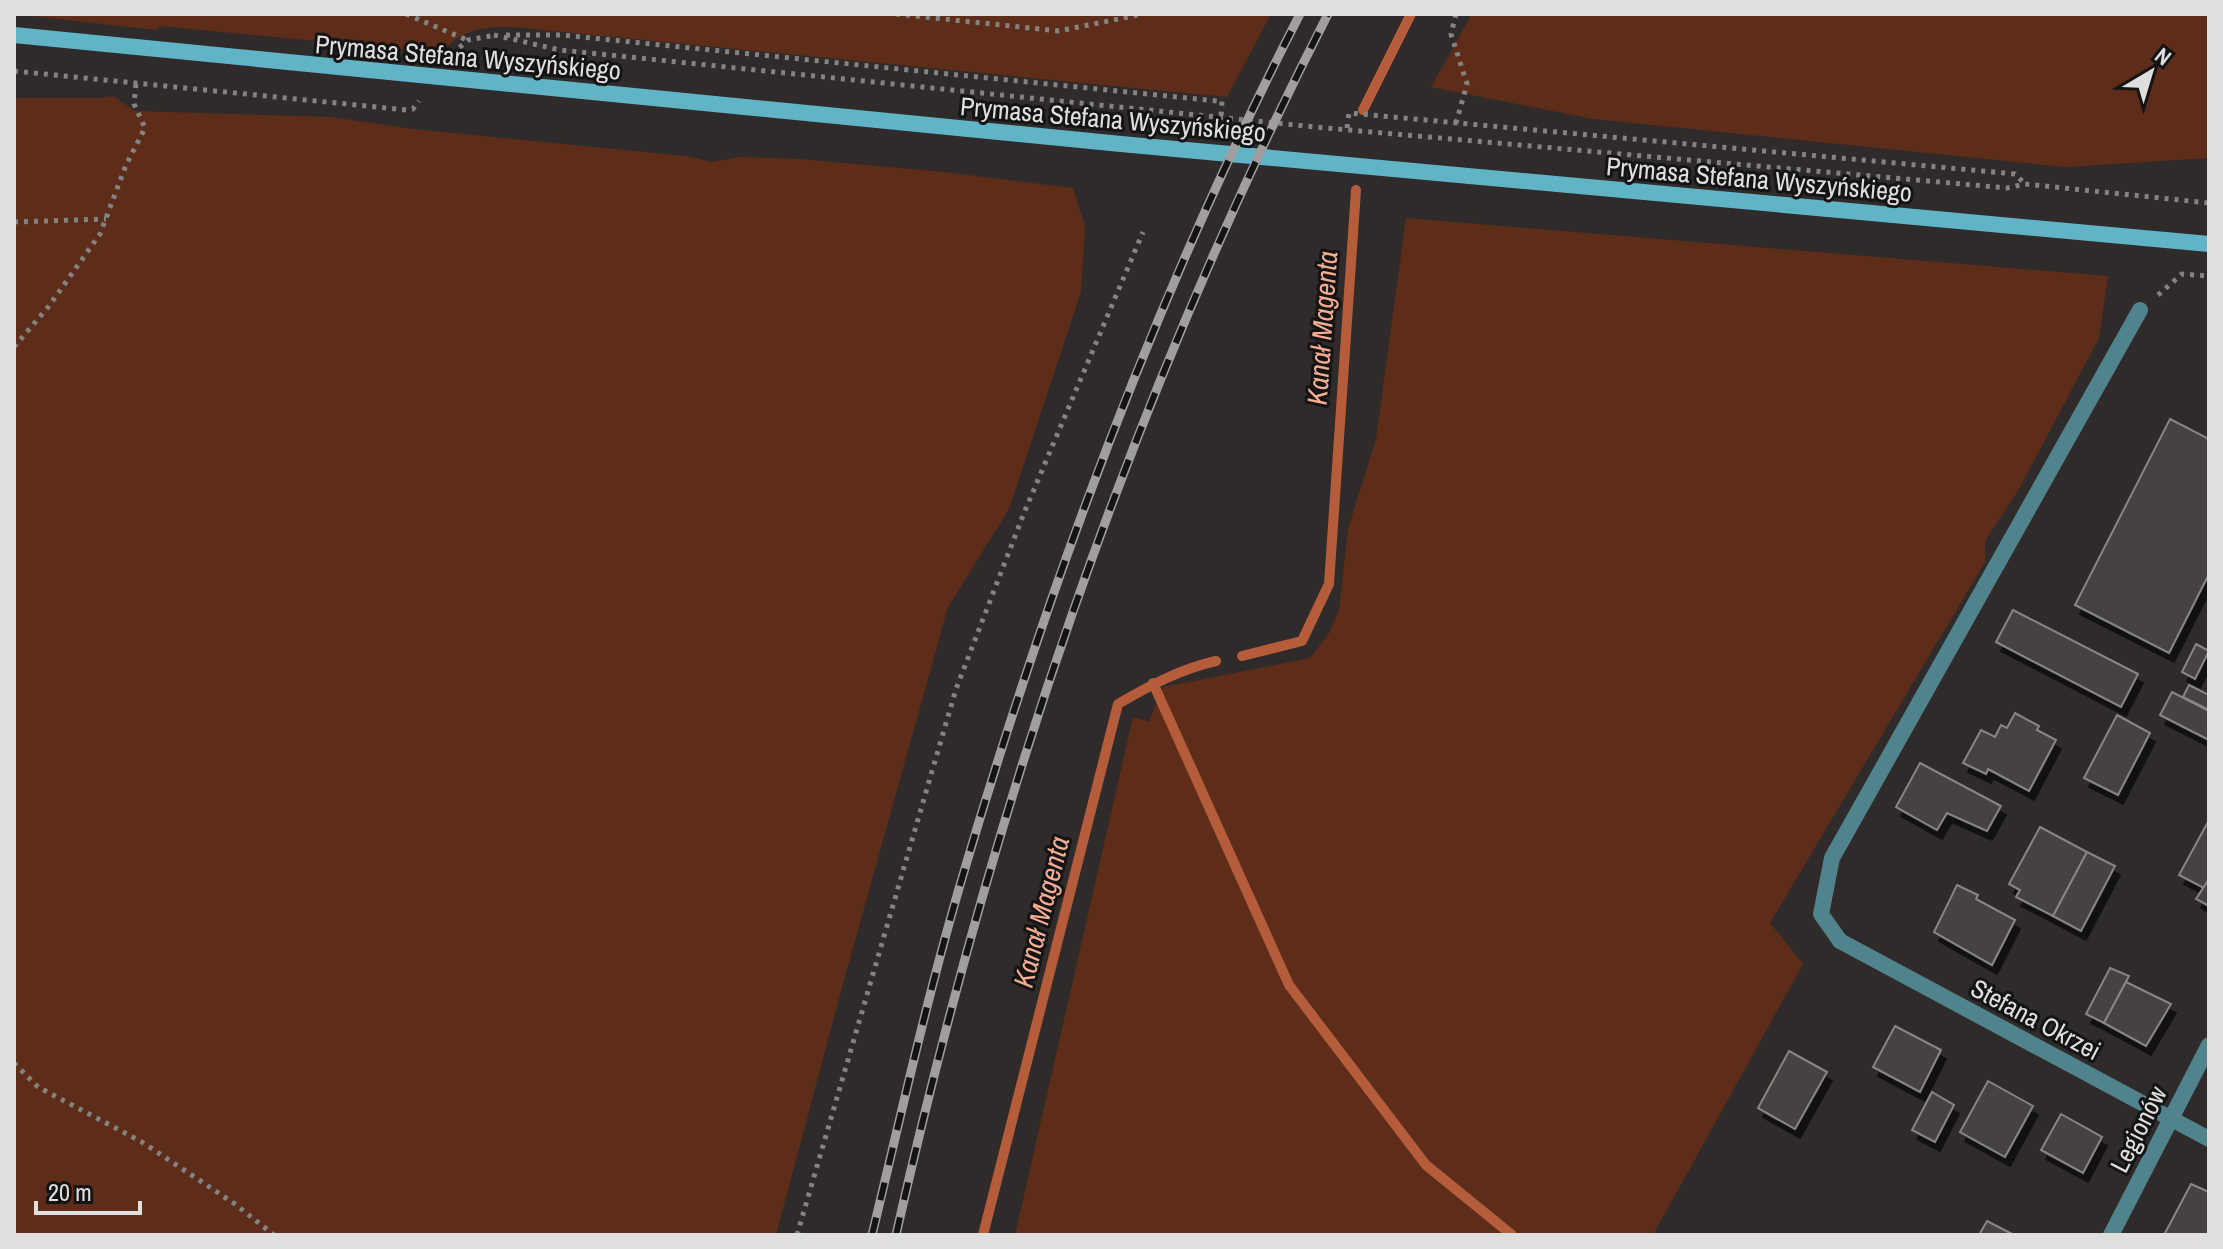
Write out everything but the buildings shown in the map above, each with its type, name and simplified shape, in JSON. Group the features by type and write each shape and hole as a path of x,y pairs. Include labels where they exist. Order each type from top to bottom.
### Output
{"main road":[{"name":"Prymasa Stefana Wyszyńskiego","path":"14,35 1207,152 2209,244"}],"street":[{"name":"Stefana Okrzei","path":"2140,310 1832,858 1821,914 1840,941 2209,1139"},
{"name":"Legionów","path":"2111,1235 2209,1045"}],"path":[{"path":"406,14 468,40"},
{"path":"896,14 1059,31 1143,14"},
{"path":"1456,14 1451,34 1467,84 1456,123"},
{"path":"494,35 560,50 1221,117 2007,188 2025,184 2209,203"},
{"path":"452,54 468,40 494,35 562,35 1222,101 1221,117"},
{"path":"14,71 407,110 413,109 419,100"},
{"path":"14,347 49,306 100,234 126,165 145,128 134,104 136,83"},
{"path":"1347,128 1349,113 2015,174 2025,184"},
{"path":"14,222 106,219"},
{"path":"797,1235 956,689 1030,499 1143,232"},
{"path":"2182,274 2209,276"},
{"path":"14,1063 38,1087 142,1142 235,1204 274,1235"}],"shaded area":[{"path":"14,14 1271,14 1227,97 514,27 467,33 442,53 161,26 156,30"},
{"path":"1472,14 2209,14 2209,158 2065,167 1593,119 1431,87"},
{"path":"114,96 135,111 331,117 413,129 685,156 712,162 740,157 799,159 1073,188 1085,226 1081,292 1009,509 948,607 776,1235 14,1235 14,98"},
{"path":"1406,218 2108,276 2099,338 2019,489 1985,541 1985,562 1770,923 1803,964 1653,1235 1015,1235 1133,717 1149,722 1163,687 1310,658 1328,635 1339,610 1348,529 1376,439"}],"waterway":[{"name":"Kanał Magenta","path":"1363,110 1411,14"},
{"name":"Kanał Magenta","path":"1242,656 1302,641 1329,584 1356,190"},
{"name":"Kanał Magenta","path":"983,1235 1118,704 1177,673 1216,661"},
{"path":"1153,683 1289,985 1426,1165 1512,1235"}],"railway":[{"path":"872,1235 950,919 997,765 1071,545 1154,329 1200,223 1300,14"},
{"path":"896,1235 976,919 1022,764 1073,611 1129,459 1190,309 1256,161 1328,14"}]}
